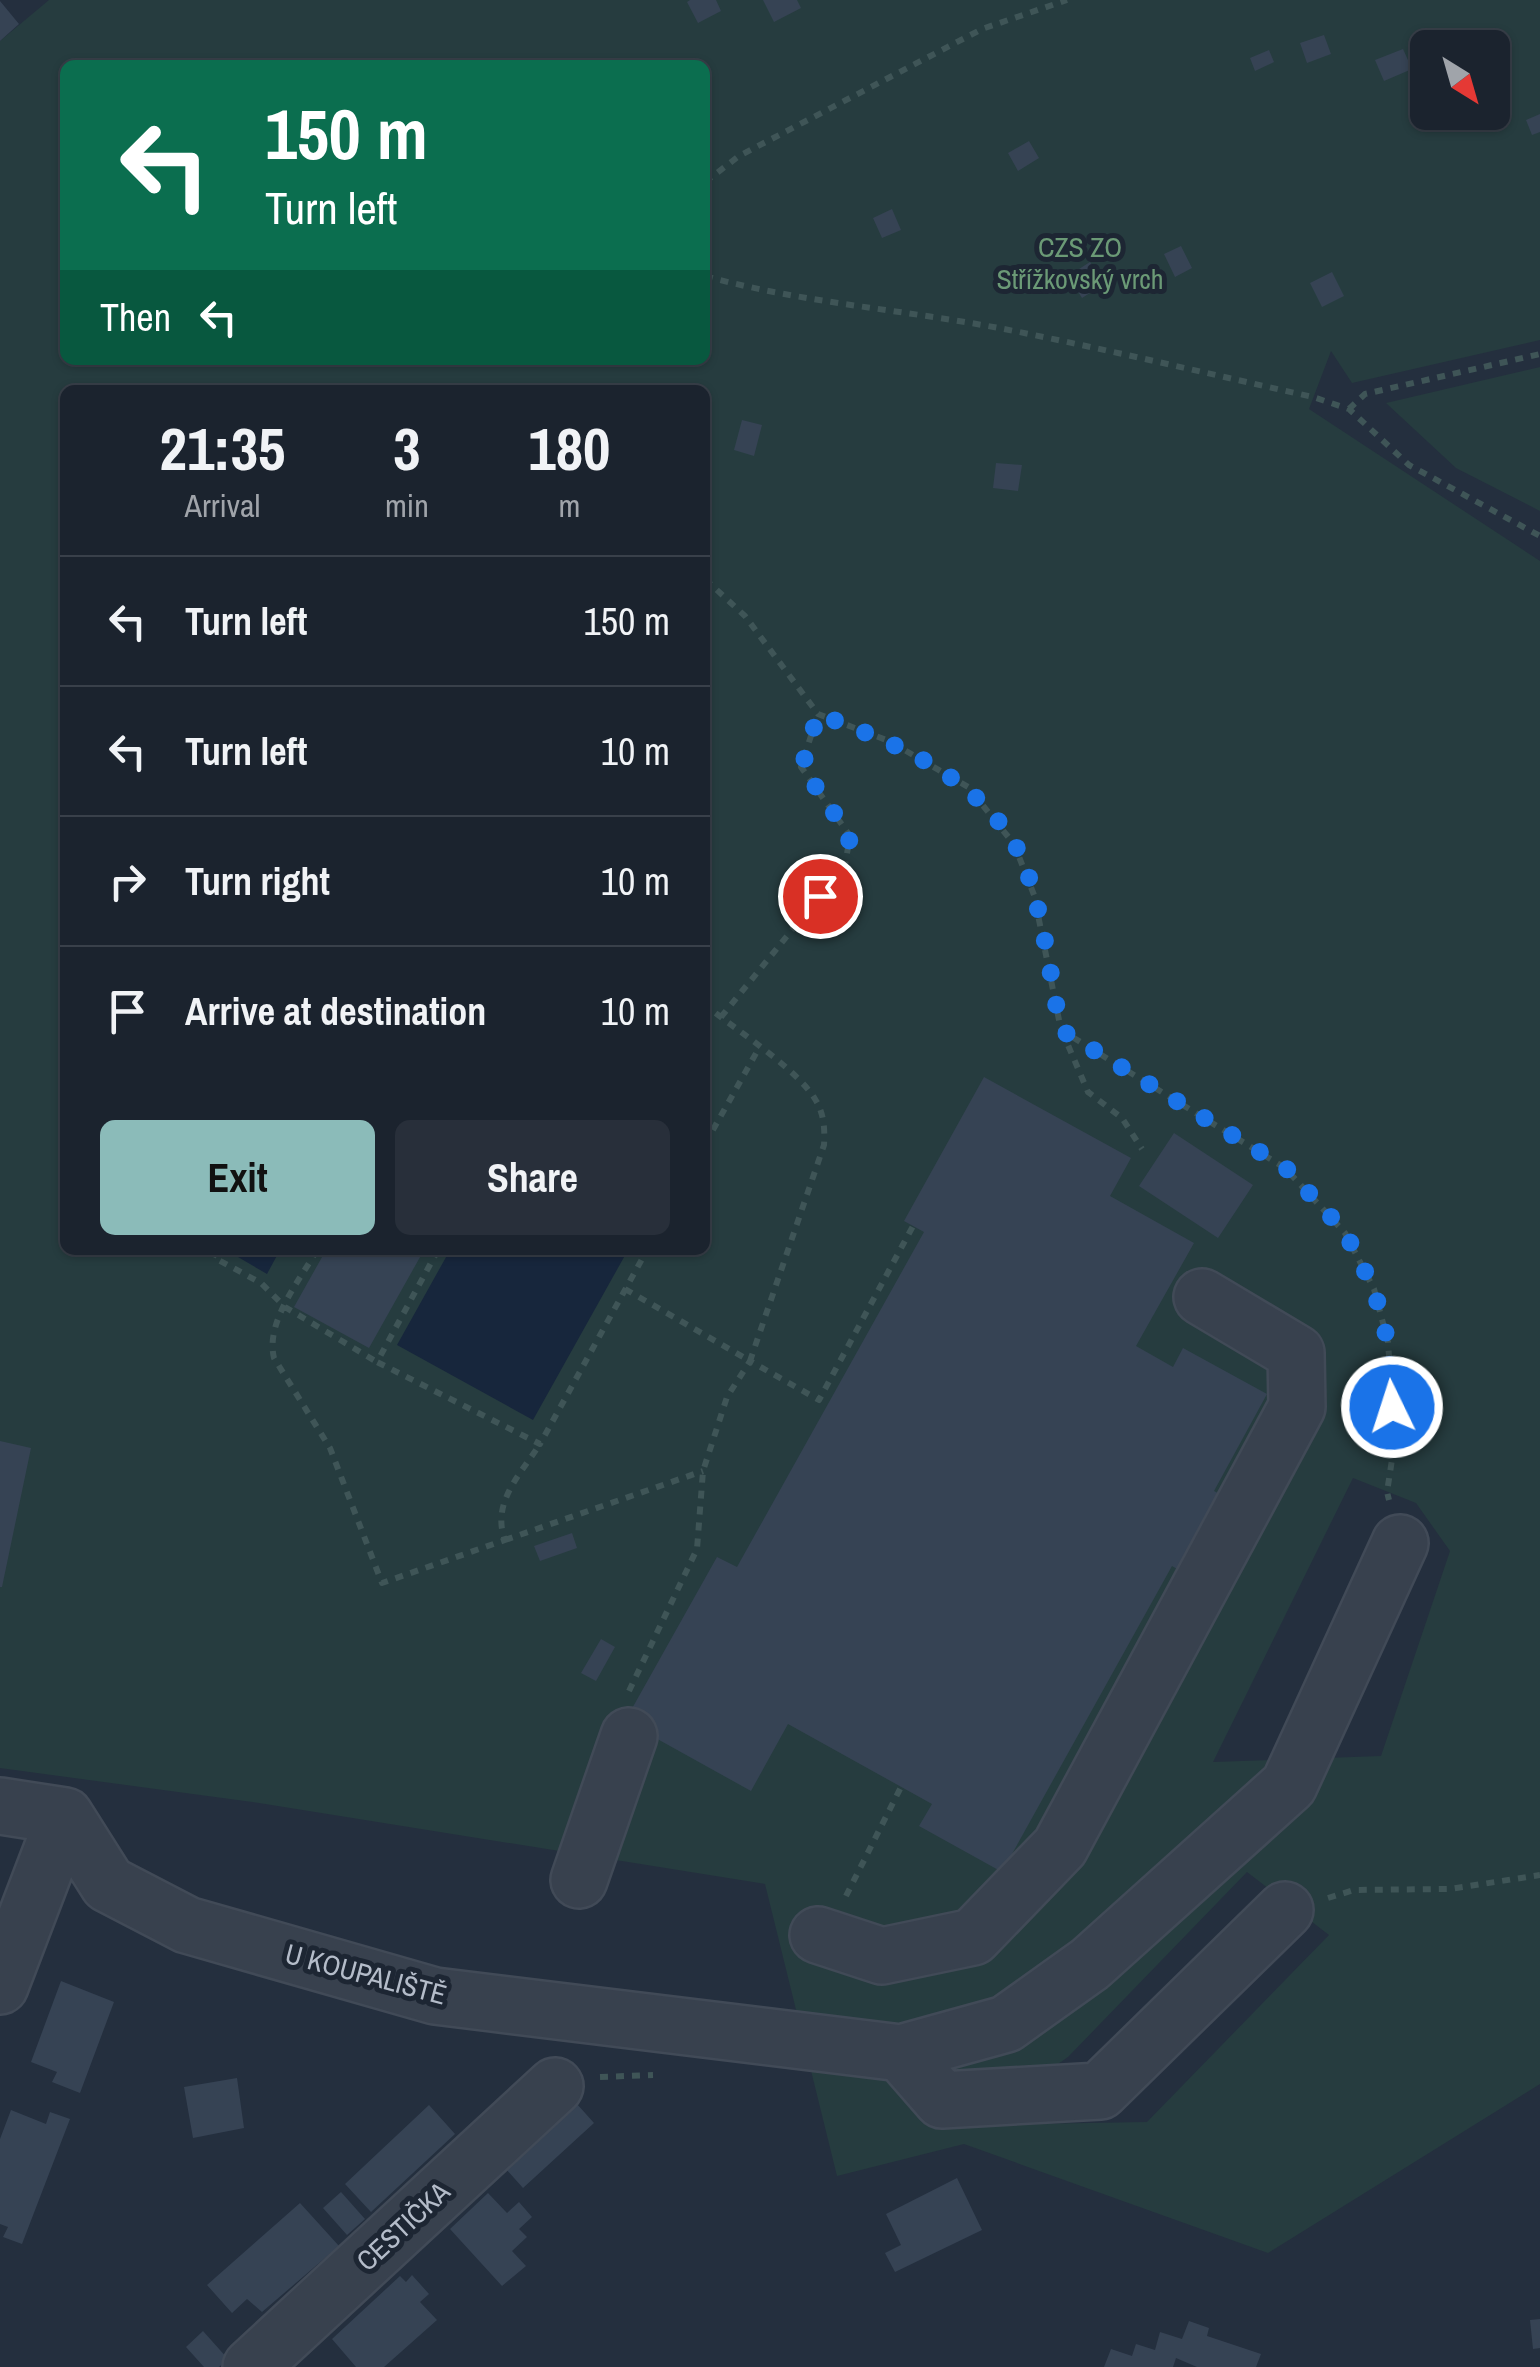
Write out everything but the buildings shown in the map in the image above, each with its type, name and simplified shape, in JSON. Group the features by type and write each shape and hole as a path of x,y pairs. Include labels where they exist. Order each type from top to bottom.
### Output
{"street":[{"path":"821,1936 882,1956 973,1936 1060,1847 1297,1407 1296,1352 1202,1297"},
{"path":"1285,1910 1100,2091 942,2100 901,2053 1006,2024 1090,1964 1288,1784 1400,1542"},
{"path":"579,1880 630,1736"},
{"path":"0,1806 65,1816 0,1986"},
{"name":"U KOUPALIŠTĚ","path":"65,1816 108,1884 187,1925 434,1996 901,2053"},
{"name":"CESTIČKA","path":"251,2367 554,2086"}],"path":[{"path":"710,178 739,156 982,29 1067,0"},
{"path":"710,277 765,293 1013,330 1349,409 1409,465 1540,536"},
{"path":"1349,409 1365,394 1540,354"},
{"path":"710,584 745,616 818,714 889,741 968,787 1014,844 1034,896 1061,1030 1088,1092 1122,1118 1142,1149"},
{"path":"720,1017 845,865 850,836 802,767 818,714"},
{"path":"630,1736 613,1724 697,1549 704,1471 728,1397 750,1361 824,1145 824,1124 817,1102 804,1084 710,1009"},
{"path":"1061,1030 1286,1168 1345,1232 1374,1289 1388,1342 1394,1440 1387,1492 1400,1542"},
{"path":"710,1129 759,1048"},
{"path":"625,1289 819,1400 913,1226"},
{"path":"214,1255 261,1284 285,1307 378,1362 540,1444"},
{"path":"314,1255 285,1307 271,1346 274,1358 330,1448 382,1583 704,1471"},
{"path":"378,1362 435,1255"},
{"path":"505,1540 498,1521 506,1496 540,1444 644,1255"},
{"path":"821,1936 901,1787"},
{"path":"1285,1910 1354,1890 1450,1890 1540,1875"}],"green space":[{"name":"CZS ZO Střížkovský vrch","path":"49,0 1540,0 1540,340 1352,383 1331,351 1309,409 1540,561 1540,2084 1268,2253 964,2144 837,2176 765,1884 259,1803 0,1768 0,41","holes":["1353,1478 1416,1503 1450,1551 1381,1756 1213,1762","1247,1872 1329,1935 1147,2122 1030,2124 1025,2087 1068,2057"]},
{"path":"1540,367 1540,511 1456,468 1386,403"}],"water":[{"path":"235,1255 277,1255 267,1274"},
{"path":"447,1255 625,1255 533,1420 397,1345"}],"route":[{"path":"820,896 845,865 850,836 802,767 818,714 889,741 968,787 1014,844 1034,896 1061,1030 1286,1168 1345,1232 1374,1289 1388,1342 1392,1407"}]}
